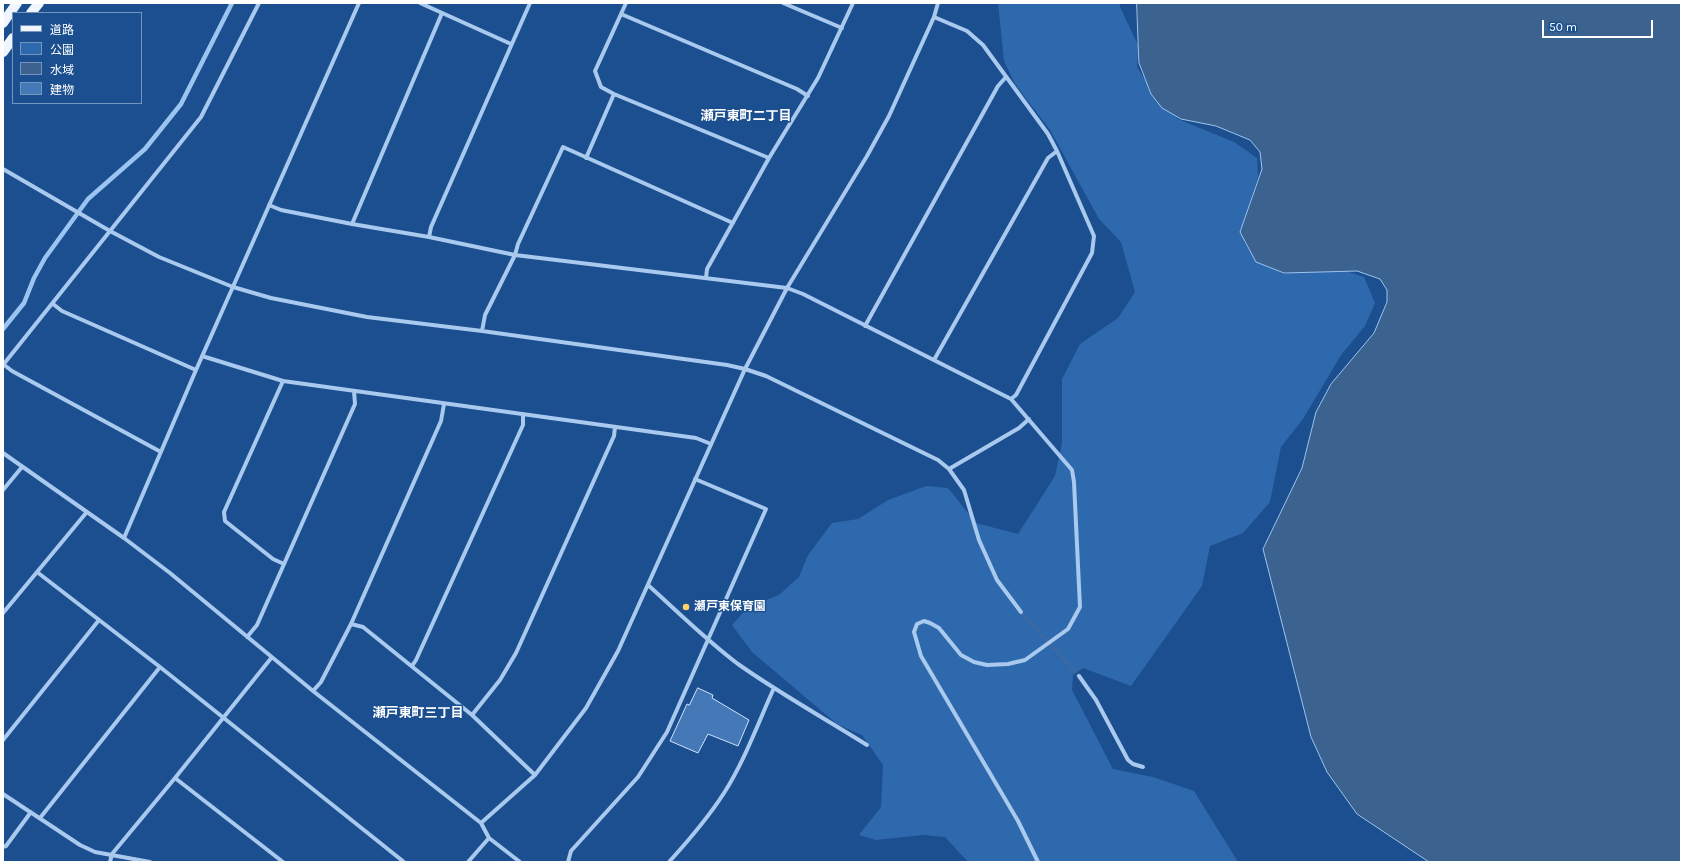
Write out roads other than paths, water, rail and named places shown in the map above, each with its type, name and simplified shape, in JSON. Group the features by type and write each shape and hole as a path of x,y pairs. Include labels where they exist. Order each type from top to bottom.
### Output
{"main road":[{"path":"3,23 17,3"},
{"path":"32,12 39,3"},
{"path":"3,52 12,39"}],"street":[{"path":"161,452 12,371 3,364 53,304 201,117 259,3"},
{"path":"124,538 202,356 359,3"},
{"path":"420,3 511,44"},
{"path":"429,237 431,227 530,3"},
{"path":"626,3 595,71 601,87 614,94 769,158"},
{"path":"783,3 842,28"},
{"path":"706,278 707,269 769,158 818,78 853,3"},
{"path":"481,823 536,775 586,708 618,651 745,369 787,288 867,156 889,116 934,17 938,3"},
{"path":"352,224 442,13"},
{"path":"621,14 797,89 808,96"},
{"path":"934,17 968,31 983,44 1048,134 1057,151 1094,236 1092,253 1016,394 1011,399"},
{"path":"865,326 998,86 1006,77"},
{"path":"586,158 614,94"},
{"path":"482,331 485,315 515,255 518,244 563,147 733,223"},
{"path":"934,360 1048,158 1057,151"},
{"path":"3,169 110,231 159,257 233,287 271,298 367,317 482,331 727,365 766,376 931,457 949,469 964,490 979,540 997,580 1021,612"},
{"path":"269,205 281,210 429,237 515,255 787,288 803,294 1011,399 1072,470 1074,482 1080,607 1068,628 1025,660 1008,664 987,664 974,662 961,654 939,628 930,623 924,621 917,624 914,632 921,656 1018,821 1038,862"},
{"path":"53,304 62,311 196,370"},
{"path":"202,356 283,381 696,438 711,444"},
{"path":"283,381 224,512 225,521 273,559 284,564"},
{"path":"247,637 257,625 354,404 354,391"},
{"path":"313,691 321,682 351,624 441,422 444,404"},
{"path":"412,666 420,653 523,425 523,414"},
{"path":"949,469 1019,428 1028,419"},
{"path":"472,714 500,680 516,653 614,436 615,427"},
{"path":"3,453 86,513 124,538 170,573 313,691 481,823 489,838 520,862"},
{"path":"3,490 22,467"},
{"path":"568,862 571,851 638,777 667,732 766,509 695,479"},
{"path":"3,613 86,513"},
{"path":"37,572 160,667 404,862"},
{"path":"648,585 708,640 738,663 774,688 867,745"},
{"path":"3,740 99,620"},
{"path":"351,624 363,627 472,714 536,775"},
{"path":"110,862 112,854 272,657"},
{"path":"40,818 160,667"},
{"path":"1078,676 1096,700 1128,760 1143,768"},
{"path":"669,862 698,828 724,793 735,773 774,688"},
{"path":"175,778 283,862"},
{"path":"3,794 80,845 95,852 150,862"},
{"path":"3,847 6,846 31,812"},
{"path":"468,862 489,838"}],"water":[{"path":"1137,3 1681,3 1681,862 1429,862 1357,814 1327,772 1311,737 1263,549 1302,468 1316,412 1331,384 1374,333 1387,302 1387,290 1380,279 1357,271 1284,273 1256,262 1240,232 1262,169 1260,152 1250,140 1216,126 1181,119 1162,108 1151,94 1139,63"}],"waterway":[{"path":"3,329 24,303 34,278 45,258 88,199 145,149 181,104 232,3"}],"tunnel":[{"path":"1021,612 1079,676"}],"place":[{"name":"瀬戸東保育園","path":"686,607"}],"district":[{"name":"瀬戸東町二丁目","path":"746,116"},
{"name":"瀬戸東町三丁目","path":"418,713"}]}
